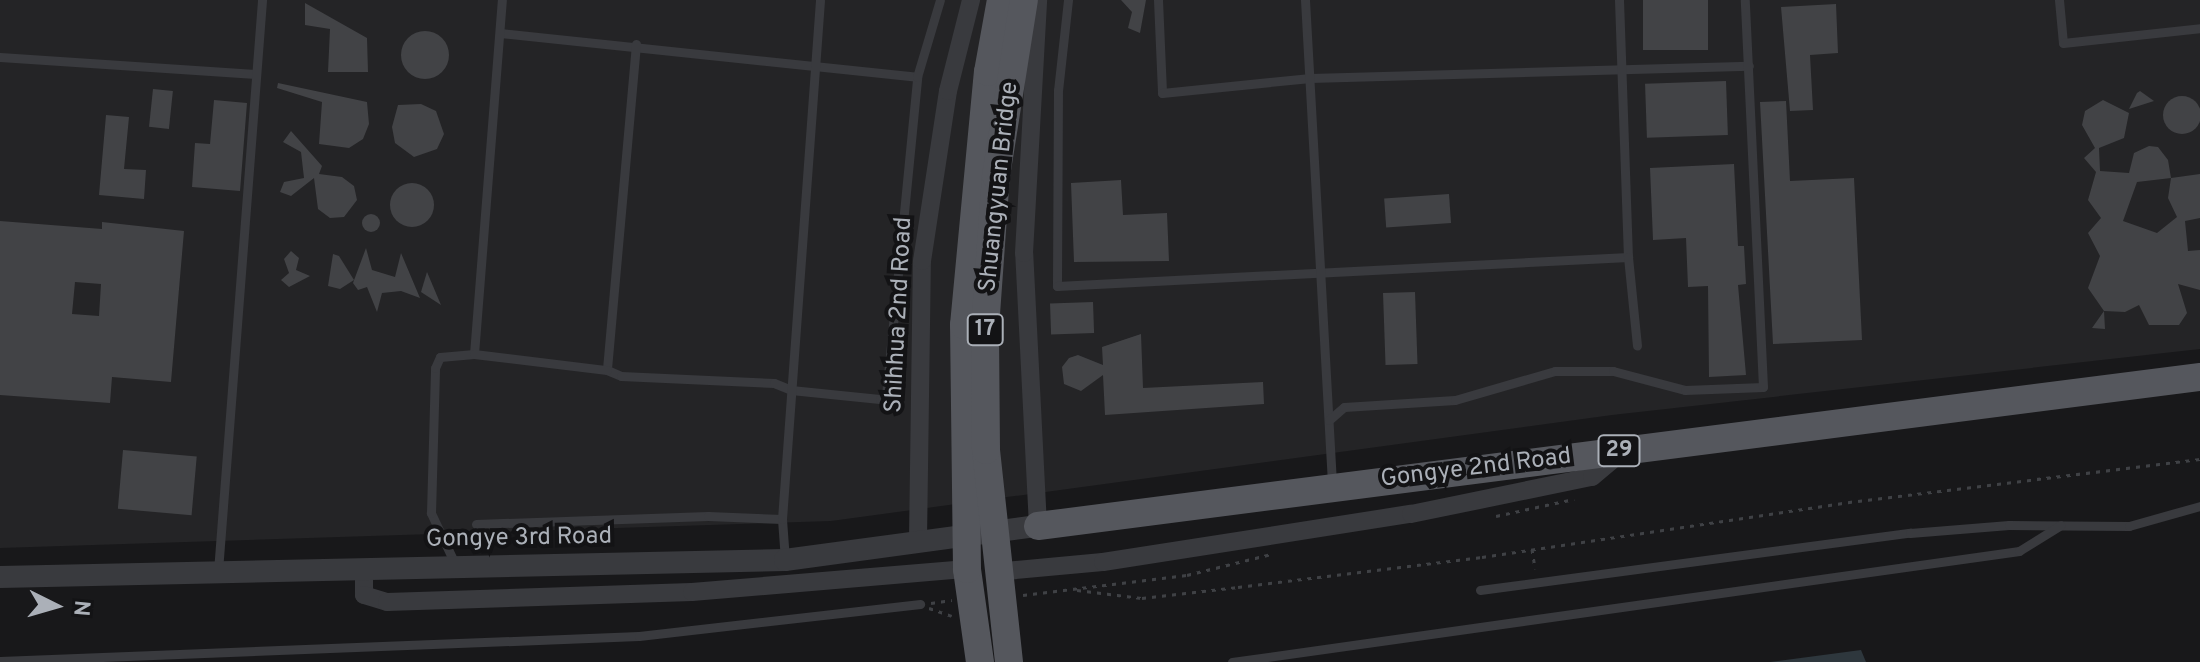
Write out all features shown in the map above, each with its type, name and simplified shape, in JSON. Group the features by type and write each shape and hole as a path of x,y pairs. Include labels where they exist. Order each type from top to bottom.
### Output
{"main road":[{"name":"Shuangyuan Bridge","path":"1001,0 980,148 964,325 981,571 1009,662"},
{"name":"Shuangyuan Bridge","path":"980,662 971,599 981,571 985,328 996,176 1024,0"},
{"name":"Gongye 2nd Road","path":"1038,526 2200,377"}],"street":[{"name":"Shihhua 2nd Road","path":"918,540 922,261 948,91 971,0"},
{"path":"1038,0 1024,253 1038,526"},
{"path":"364,568 364,595 387,602 692,592 1103,562 1411,514 1592,477 1625,450"},
{"name":"Gongye 3rd Road","path":"0,577 785,560 1038,526"}],"lane":[{"path":"218,572 262,0"},
{"path":"474,354 502,0"},
{"path":"785,560 782,519 820,0"},
{"path":"456,566 431,513 435,368 440,357 474,354 607,370 621,376 774,383 791,390 886,396 917,77 940,0"},
{"path":"1068,0 1058,90 1057,286 1628,257"},
{"path":"1158,0 1162,93 1310,78 1749,66"},
{"path":"1305,0 1332,488"},
{"path":"1619,0 1624,70 1628,257 1637,346"},
{"path":"1329,420 1344,407 1455,400 1555,371 1613,371 1685,390 1763,387 1745,0"},
{"path":"2059,0 2063,43 2200,28"},
{"path":"500,33 814,62 917,77"},
{"path":"607,370 636,44"},
{"path":"0,57 255,74"},
{"path":"1480,590 1910,533 2061,525 2129,526 2200,506"},
{"path":"476,524 708,516 782,519"},
{"path":"1232,662 2019,551 2061,525"},
{"path":"0,661 639,636 920,604"}],"path":[{"path":"1077,590 1142,598 1532,549 1858,501 2200,459"},
{"path":"1532,549 1537,583"},
{"path":"920,604 971,599"}],"shaded area":[{"path":"0,0 2200,0 2200,349 1612,415 831,521 0,548"},
{"path":"1861,650 1866,662 1770,662"}],"building":[{"path":"1121,0 1146,0 1140,33 1128,28 1132,12"},
{"path":"1643,0 1708,0 1708,50 1643,50"},
{"path":"305,3 367,38 368,72 328,72 330,29 305,25"},
{"path":"1836,4 1838,53 1810,55 1813,110 1790,111 1781,7"},
{"path":"425,31 442,38 449,55 442,72 425,79 408,72 401,55 408,38"},
{"path":"1726,81 1728,135 1647,138 1645,84"},
{"path":"278,83 367,102 369,124 363,139 349,148 319,144 322,102 277,88"},
{"path":"153,89 173,91 169,129 149,127"},
{"path":"2140,91 2154,101 2129,109 2137,93"},
{"path":"2182,96 2196,101 2201,115 2196,129 2182,134 2168,129 2163,115 2168,101"},
{"path":"214,100 247,103 240,191 192,187 195,143 210,144"},
{"path":"2103,100 2129,113 2124,138 2099,148 2100,171 2129,173 2134,153 2149,146 2158,147 2168,160 2171,178 2200,174 2200,218 2185,221 2188,251 2200,250 2200,290 2178,284 2187,313 2179,325 2149,325 2139,305 2125,312 2104,311 2088,288 2100,256 2088,233 2101,218 2088,200 2096,172 2084,158 2095,148 2082,125 2085,111","holes":["2171,178 2168,198 2177,217 2157,233 2123,221 2137,182"]},
{"path":"1786,101 1790,181 1854,178 1862,340 1773,344 1760,102"},
{"path":"421,104 436,111 444,134 437,149 414,157 395,143 392,127 398,105"},
{"path":"106,115 129,117 124,169 146,170 144,199 99,195"},
{"path":"291,131 322,166 319,174 342,177 354,186 357,200 344,217 330,218 318,209 314,178 291,196 280,192 284,182 304,178 301,152 283,142"},
{"path":"1734,164 1738,246 1744,246 1746,284 1738,285 1746,375 1709,377 1708,286 1688,287 1686,238 1653,240 1650,168"},
{"path":"1121,180 1123,215 1167,213 1169,261 1074,262 1071,183"},
{"path":"412,183 428,189 434,205 428,221 412,227 396,221 390,205 396,189"},
{"path":"1449,194 1451,223 1386,227 1384,199"},
{"path":"371,214 380,223 371,232 362,223"},
{"path":"0,221 102,229 102,222 184,231 171,382 112,377 110,403 0,395","holes":["75,282 101,284 99,316 72,314"]},
{"path":"366,248 372,270 395,277 401,253 420,298 401,291 382,293 377,312 367,287 358,290 353,283"},
{"path":"291,251 299,258 296,270 310,276 289,287 281,280 289,273 284,259"},
{"path":"333,254 339,256 354,280 340,289 328,286"},
{"path":"427,272 441,305 421,292"},
{"path":"1415,292 1418,364 1386,365 1383,293"},
{"path":"1093,302 1094,333 1051,334 1050,304"},
{"path":"2104,311 2105,329 2092,328"},
{"path":"1141,334 1143,388 1263,382 1264,404 1105,415 1103,375 1081,391 1064,384 1062,367 1069,358 1078,355 1103,365 1102,347"},
{"path":"123,450 197,456 192,515 118,509"}]}
